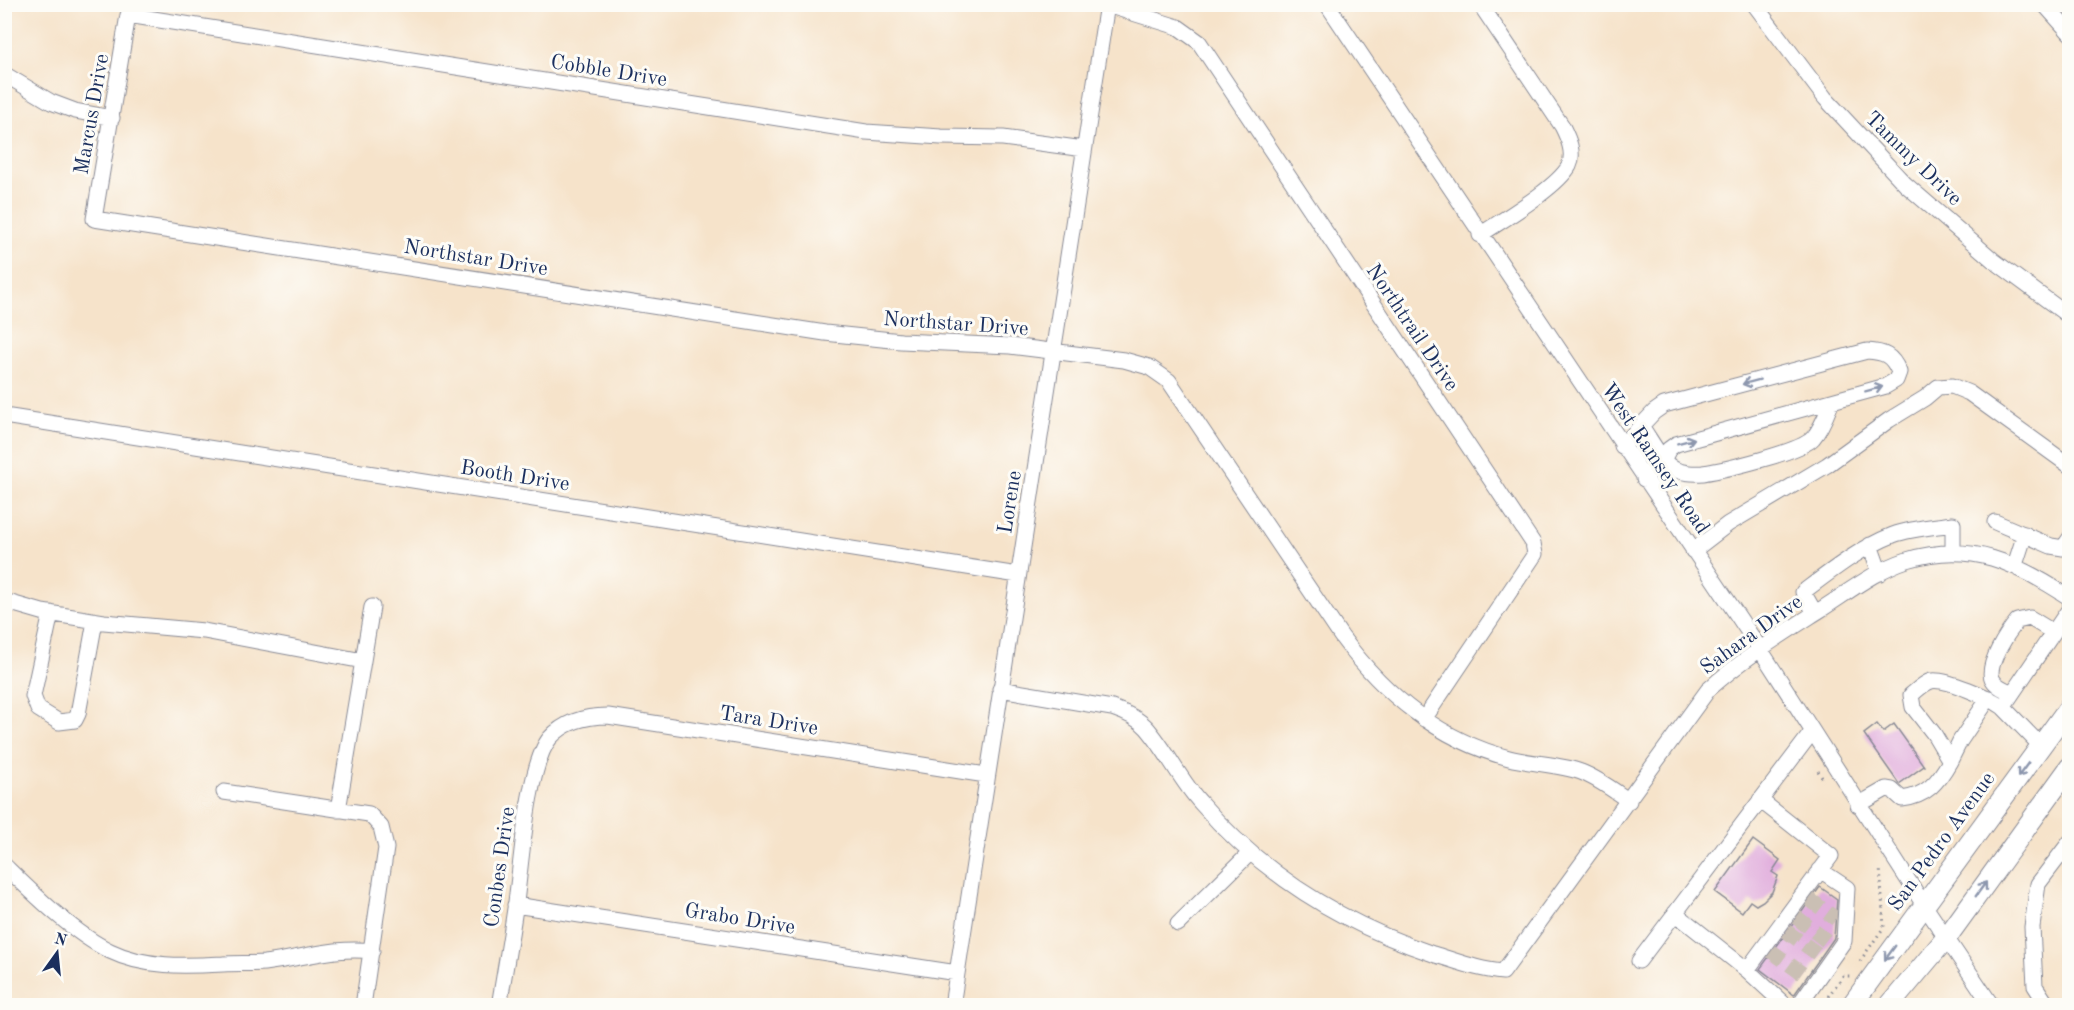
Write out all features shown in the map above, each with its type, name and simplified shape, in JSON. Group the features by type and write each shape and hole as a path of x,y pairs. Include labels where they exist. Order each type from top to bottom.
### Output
{"main road":[{"name":"San Pedro Avenue","path":"1851,1005 2070,706"},
{"path":"1889,1005 1947,937 2070,767"}],"street":[{"name":"West Ramsey Road","path":"1327,4 1760,649 1858,805 1992,1005"},
{"path":"1480,4 1562,126 1570,143 1571,158 1568,167 1551,185 1480,235"},
{"name":"Tammy Drive","path":"1754,4 1825,98 1905,184 1993,260 2070,317"},
{"path":"2044,4 2070,33"},
{"name":"Lorene","path":"952,1005 1107,5"},
{"name":"Northtrail Drive","path":"1107,5 1178,27 1199,42 1533,543 1534,554 1424,719"},
{"name":"Cobble Drive","path":"128,15 866,132 1002,138 1084,149"},
{"name":"Marcus Drive","path":"94,219 128,15"},
{"path":"4,74 51,102 75,111 112,118"},
{"name":"Northstar Drive","path":"94,219 825,333 1010,346 1124,360 1149,367 1169,381 1362,664 1380,683 1424,719 1453,737 1509,758 1580,771 1600,781 1629,801"},
{"path":"1622,446 1654,412 1664,405 1867,351 1888,354 1895,362 1899,372 1896,380 1886,386 1676,444 1644,479"},
{"path":"1693,551 1728,524 1827,465 1889,420 1926,398 1938,387 1952,386 1969,393 2070,466"},
{"path":"1641,426 1671,467 1679,471 1702,473 1772,457 1802,446 1813,438 1832,401"},
{"name":"Booth Drive","path":"4,416 1018,575"},
{"path":"1995,522 2052,546 2063,548 2070,538"},
{"path":"1815,614 1803,592 1870,545 1895,534 1953,524 1953,552"},
{"path":"1913,530 1918,558"},
{"path":"2015,566 2025,534"},
{"path":"1870,545 1880,573"},
{"name":"Sahara Drive","path":"1250,853 1305,894 1347,919 1392,940 1468,965 1503,972 1708,690 1730,670 1760,649 1880,573 1906,561 1935,554 1953,552 1979,555 2015,566 2037,576 2070,598"},
{"path":"4,601 94,621 204,631 363,662"},
{"path":"338,810 372,607"},
{"path":"2003,706 2070,608"},
{"path":"51,613 33,696 38,709 59,722 75,720 78,714 94,621"},
{"path":"2012,693 1993,680 1990,672 2003,640 2017,621 2030,618 2070,637"},
{"path":"1950,761 1934,734 1913,707 1911,695 1931,681 1961,688 1989,698 2003,706 2040,746"},
{"path":"1000,689 1112,708 1127,713 1146,727 1192,794 1225,831 1250,853 1178,924"},
{"path":"1858,805 1886,789 1892,790 1902,799 1924,794 1943,773 1960,741 1989,698"},
{"name":"Tara Drive","path":"550,738 561,728 579,720 591,716 608,716 987,775"},
{"path":"1639,961 1812,732"},
{"name":"Conbes Drive","path":"499,1005 530,795 542,751 550,738"},
{"path":"224,792 369,814 381,826 386,848 363,1005"},
{"path":"1747,970 1768,949 1783,929 1831,856 1760,800"},
{"path":"2048,1005 2035,986 2032,927 2038,884 2070,842"},
{"path":"4,865 61,917 88,937 111,952 147,962 186,966 262,963 354,948 372,951"},
{"path":"1798,1005 1811,980 1830,953 1844,940 1840,922 1847,888 1820,870"},
{"name":"Grabo Drive","path":"515,905 957,973"},
{"path":"1675,913 1747,970 1786,1005"}],"building":[{"path":"1877,724 1883,732 1894,724 1924,766 1899,784 1864,734"},
{"path":"1753,840 1780,860 1772,872 1778,876 1772,892 1763,901 1756,905 1750,901 1742,912 1715,892"},
{"path":"1820,887 1837,899 1834,938 1794,995 1760,969"}],"tunnel":[{"path":"1809,899 1836,919"},
{"path":"1796,917 1832,945"},
{"path":"1786,931 1822,957"},
{"path":"1771,951 1807,977"}]}
